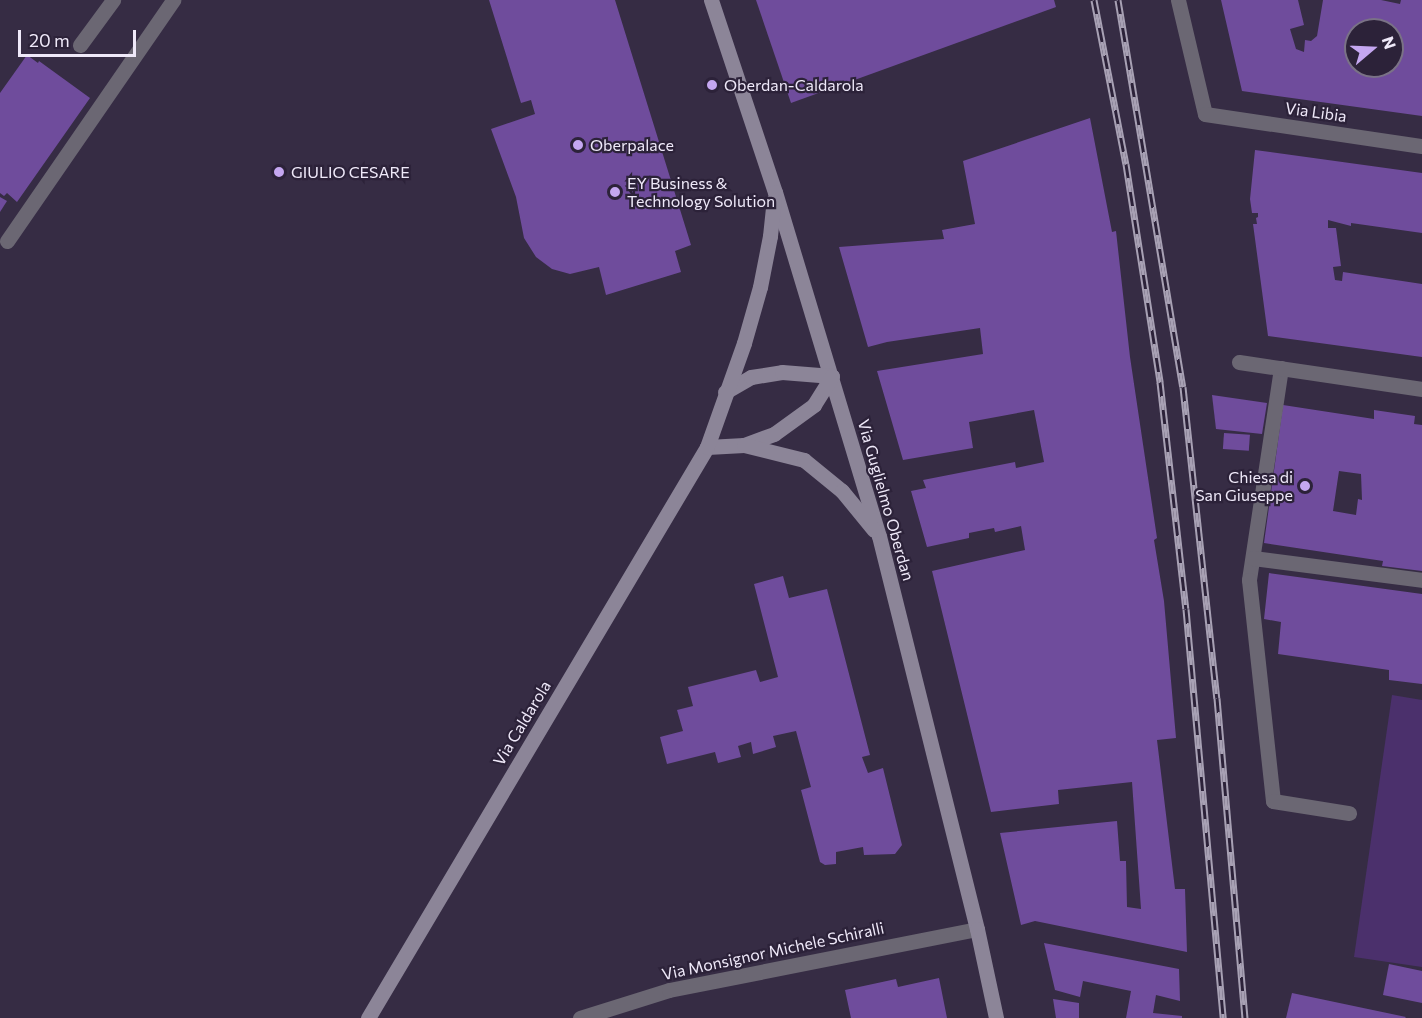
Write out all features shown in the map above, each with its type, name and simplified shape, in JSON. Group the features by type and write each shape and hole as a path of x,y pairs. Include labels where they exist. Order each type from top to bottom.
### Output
{"main road":[{"name":"Via Guglielmo Oberdan","path":"711,0 775,192 879,536 977,929 996,1018"},
{"name":"Via Caldarola","path":"368,1018 707,447 744,343 760,286 770,236 775,192"},
{"path":"707,447 744,445 774,434 814,405 832,375 782,372 751,377 725,392"},
{"path":"744,445 804,460 842,491 879,536"}],"street":[{"path":"80,45 113,0"},
{"path":"7,241 173,0"},
{"name":"Via Libia","path":"1178,0 1205,114 1422,146"},
{"path":"1239,362 1422,389"},
{"path":"1281,368 1249,580 1273,801 1349,813"},
{"path":"1253,558 1422,580"},
{"name":"Via Monsignor Michele Schiralli","path":"580,1018 669,990 977,929"}],"shaded area":[{"path":"1392,695 1422,700 1422,967 1354,957"}],"building":[{"name":"Oberpalace","path":"489,0 615,0 691,245 675,251 681,272 606,295 599,267 570,274 552,269 536,257 524,238 516,197 491,129 535,114 531,100 521,103"},
{"path":"756,0 1054,0 1056,7 791,103"},
{"path":"1221,0 1298,0 1304,25 1290,29 1296,49 1304,52 1305,40 1311,41 1317,36 1323,0 1381,0 1400,4 1401,0 1422,0 1422,116 1242,91"},
{"path":"27,55 38,63 39,61 90,98 17,202 7,193 4,196 0,193 0,93"},
{"path":"1090,118 1112,232 1116,231 1130,357 1157,538 1154,540 1164,601 1176,738 1157,740 1175,889 1185,889 1187,952 1035,921 1021,925 1000,833 1117,821 1120,861 1126,861 1127,907 1141,909 1132,782 1058,790 1059,804 991,812 932,571 1025,550 1021,526 995,532 994,528 969,533 969,538 927,547 911,491 926,488 923,480 1015,462 1016,468 1044,462 1034,410 969,422 973,448 903,460 877,371 983,354 980,328 868,347 839,247 944,239 942,230 975,224 963,161"},
{"path":"1255,150 1422,173 1422,233 1351,223 1351,226 1328,220 1328,228 1336,228 1341,266 1333,267 1335,280 1342,281 1343,272 1422,284 1422,357 1268,336 1253,224 1257,224 1258,213 1252,213 1250,199"},
{"path":"0,197 7,201 0,212"},
{"path":"1212,395 1267,403 1262,434 1216,429"},
{"name":"Chiesa di San Giuseppe","path":"1283,405 1374,419 1374,410 1415,416 1414,424 1422,425 1422,571 1382,566 1383,561 1264,543","holes":["1339,471 1361,474 1362,500 1358,499 1356,515 1333,511"]},
{"path":"1224,433 1250,435 1249,451 1223,449"},
{"path":"1269,573 1422,594 1422,684 1389,680 1389,670 1278,654 1281,622 1264,619"},
{"path":"783,576 789,598 827,589 870,755 862,757 868,773 883,768 902,845 895,854 864,855 863,847 836,852 836,864 825,865 820,862 801,790 811,787 796,731 773,736 776,747 753,754 751,742 738,746 741,757 718,763 715,752 667,764 660,737 683,731 677,710 693,706 688,687 756,670 760,682 778,677 754,584"},
{"path":"1044,943 1179,969 1180,1001 1156,995 1153,1013 1182,1016 1182,1018 1126,1018 1131,991 1083,981 1080,997 1055,990"},
{"path":"1389,964 1422,971 1422,1003 1383,995"},
{"path":"939,978 947,1018 851,1018 845,990 896,979 898,987"},
{"path":"1292,993 1406,1017 1286,1018"},
{"path":"1053,999 1079,1003 1079,1018 1056,1018"}],"railway":[{"path":"1094,0 1126,164 1160,382 1186,609 1223,1018"},
{"path":"1118,0 1183,387 1217,698 1245,1018"}],"place":[{"name":"Oberdan-Caldarola","path":"712,85"},
{"name":"Oberpalace","path":"578,145"},
{"name":"GIULIO CESARE","path":"279,172"},
{"name":"EY Business & Technology Solution","path":"615,192"},
{"name":"Chiesa di San Giuseppe","path":"1305,486"}]}
